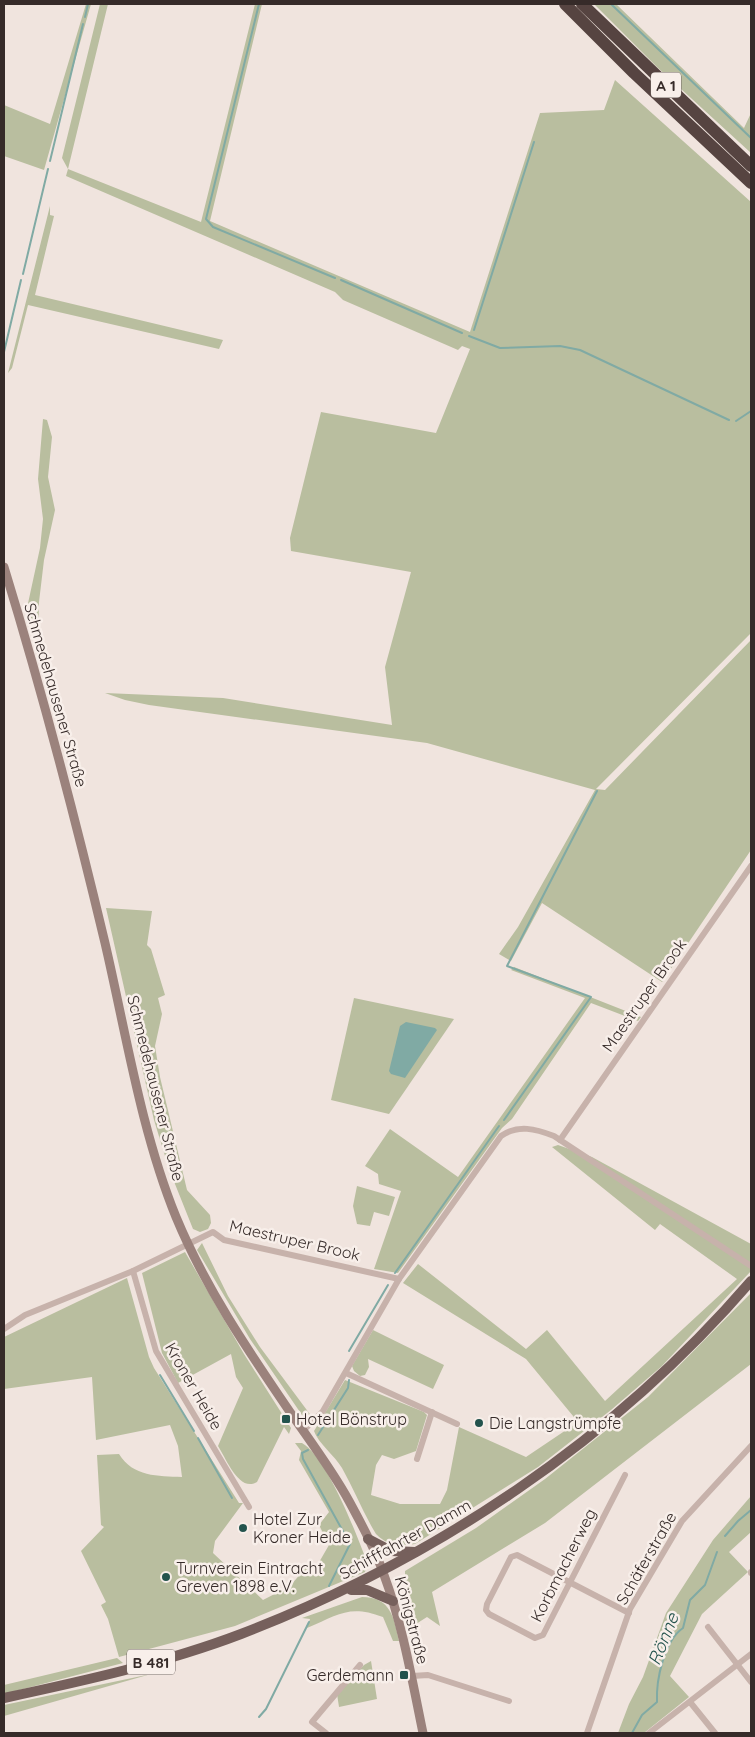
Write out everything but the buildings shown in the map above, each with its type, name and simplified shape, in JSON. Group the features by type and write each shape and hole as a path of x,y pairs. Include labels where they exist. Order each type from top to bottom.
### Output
{"highway":[{"name":"A 1","path":"564,4 751,183"},
{"name":"A 1","path":"582,4 751,166"}],"main road":[{"name":"Schmedehausener Straße","path":"4,567 48,717 76,823 149,1132 167,1191 189,1246 229,1321 347,1498 384,1572"},
{"name":"Schifffahrter Damm","path":"4,1698 78,1682 238,1635 384,1572 540,1475 606,1423 672,1364 751,1281"},
{"path":"368,1539 391,1551 416,1552"},
{"name":"Königstraße","path":"384,1572 412,1676 423,1733"},
{"name":"B 481","path":"345,1590 367,1590 393,1601"}],"street":[{"name":"Maestruper Brook","path":"560,1140 751,866"},
{"path":"303,1431 323,1411 399,1279 501,1136 510,1130 518,1128 542,1131 560,1140 751,1266"},
{"name":"Maestruper Brook","path":"189,1246 213,1232 224,1240 399,1279"},
{"path":"4,1329 25,1315 134,1271 189,1246"},
{"name":"Kroner Heide","path":"134,1271 156,1351 249,1507"},
{"path":"346,1373 457,1424"},
{"path":"417,1459 432,1412"},
{"name":"Schäferstraße","path":"587,1733 629,1613 682,1522 751,1446"},
{"name":"Korbmacherweg","path":"570,1583 514,1556 507,1564 486,1610 489,1614 535,1638 543,1636 570,1583 625,1475"},
{"path":"570,1583 629,1613"},
{"path":"708,1627 751,1682"},
{"path":"649,1733 751,1654"},
{"path":"326,1733 312,1722 360,1665"},
{"name":"Königstraße","path":"412,1676 428,1675 509,1701"},
{"path":"690,1702 715,1733"}],"green space":[{"path":"86,4 91,4 44,170 4,156 4,105 50,124"},
{"path":"100,4 108,4 68,169 62,158"},
{"path":"255,4 262,4 210,221 470,332 540,113 604,110 615,80 751,202 751,633 596,789 605,790 751,640 751,850 662,982 542,903 511,961 499,954 518,927 595,790 427,743 149,705 105,693 223,698 392,725 385,667 411,572 291,551 290,538 321,412 436,433 470,349 462,346 458,350 343,300 335,292 66,176 68,169 201,222"},
{"path":"594,4 616,4 744,128 751,113 751,153 657,67"},
{"path":"50,206 50,215 54,216 35,295 223,340 219,349 28,305 12,368 8,373"},
{"path":"43,419 47,420 52,437 48,477 55,510 44,560 39,602 38,642 27,608 40,548 43,519 38,479"},
{"path":"106,908 152,911 147,945 151,949 165,995 158,998 162,1014 155,1046 160,1077 187,1190 210,1215 211,1223 208,1229 200,1232 193,1229 169,1169 154,1120"},
{"path":"514,967 641,1017 638,1021 591,1003 512,1119 502,1128 398,1273 374,1269 401,1191 379,1184 378,1174 365,1166 390,1129 458,1177 585,998 511,970"},
{"path":"354,998 454,1019 389,1114 331,1100"},
{"path":"558,1145 592,1157 751,1244 751,1271 662,1366 611,1410 538,1467 415,1544 398,1545 389,1543 376,1534 342,1468 314,1431 345,1380 424,1412 427,1415 416,1451 394,1459 382,1455 376,1465 371,1495 400,1504 440,1504 447,1490 459,1427 526,1457 578,1422 526,1359 403,1283 418,1264 526,1349 547,1330 605,1401 737,1279 660,1224 655,1230 552,1147"},
{"path":"357,1186 395,1197 389,1216 374,1212 370,1226 357,1224 353,1206"},
{"path":"202,1243 228,1296 260,1347 312,1417 304,1418 250,1339 197,1250"},
{"path":"185,1252 244,1354 291,1428 289,1434 284,1427 257,1482 244,1483 239,1479 218,1446 243,1388 236,1377 231,1354 178,1383 162,1353 142,1273"},
{"path":"127,1278 149,1357 154,1368 239,1503 243,1503 215,1541 213,1553 263,1600 290,1586 309,1564 318,1564 329,1545 319,1525 329,1512 299,1460 301,1451 295,1443 302,1443 312,1451 331,1479 367,1562 365,1572 235,1626 119,1657 108,1619 101,1605 106,1602 81,1551 104,1527 101,1525 97,1455 119,1454 131,1467 147,1474 182,1477 178,1446 170,1425 96,1440 92,1377 4,1389 4,1337"},
{"path":"751,1293 751,1364 545,1523 432,1592 440,1626 427,1617 416,1624 405,1589 405,1571 476,1528 545,1479 648,1397"},
{"path":"373,1330 444,1365 433,1389 368,1359 369,1367 365,1375 360,1376 354,1371 352,1366"},
{"path":"751,1496 751,1532 729,1552 748,1572 702,1614 670,1676 689,1697 644,1733 618,1733 629,1704 643,1677 666,1613 713,1540"},
{"path":"362,1597 372,1598 385,1605 393,1617 399,1641 393,1641 383,1617 371,1613 352,1611 336,1615 307,1628 310,1619 302,1618"},
{"path":"117,1658 123,1663 4,1694 4,1685"},
{"path":"371,1661 377,1699 339,1707 337,1694 364,1665"},
{"path":"151,1674 4,1716 4,1705"}],"water":[{"path":"406,1022 437,1030 405,1078 391,1074 389,1071 400,1026"}],"waterway":[{"path":"85,17 88,4"},
{"path":"259,4 206,219 213,227 335,278"},
{"path":"611,4 751,138"},
{"path":"50,161 83,24"},
{"path":"474,330 534,142"},
{"path":"23,274 48,169"},
{"path":"4,352 21,280"},
{"path":"341,280 462,333"},
{"path":"469,336 500,348 560,346 580,350 729,420"},
{"path":"736,421 751,411"},
{"path":"504,1120 591,997 507,966 597,791"},
{"path":"395,1273 499,1126"},
{"path":"349,1351 388,1285"},
{"path":"160,1375 194,1431"},
{"path":"318,1435 348,1388 349,1380"},
{"path":"198,1438 232,1498"},
{"path":"308,1450 302,1453 303,1459 350,1544 329,1586"},
{"name":"Rönne","path":"725,1536 751,1510"},
{"name":"Rönne","path":"632,1733 642,1715 657,1702 658,1683 666,1651 676,1634 683,1628 690,1600 705,1585 717,1552"},
{"path":"259,1717 266,1709 309,1622"}],"place":[{"name":"Hotel Bönstrup","path":"286,1419"},
{"name":"Die Langstrümpfe","path":"479,1423"},
{"name":"Hotel Zur Kroner Heide","path":"243,1528"},
{"name":"Turnverein Eintracht Greven 1898 e.V.","path":"166,1577"},
{"name":"Gerdemann","path":"404,1675"}]}
